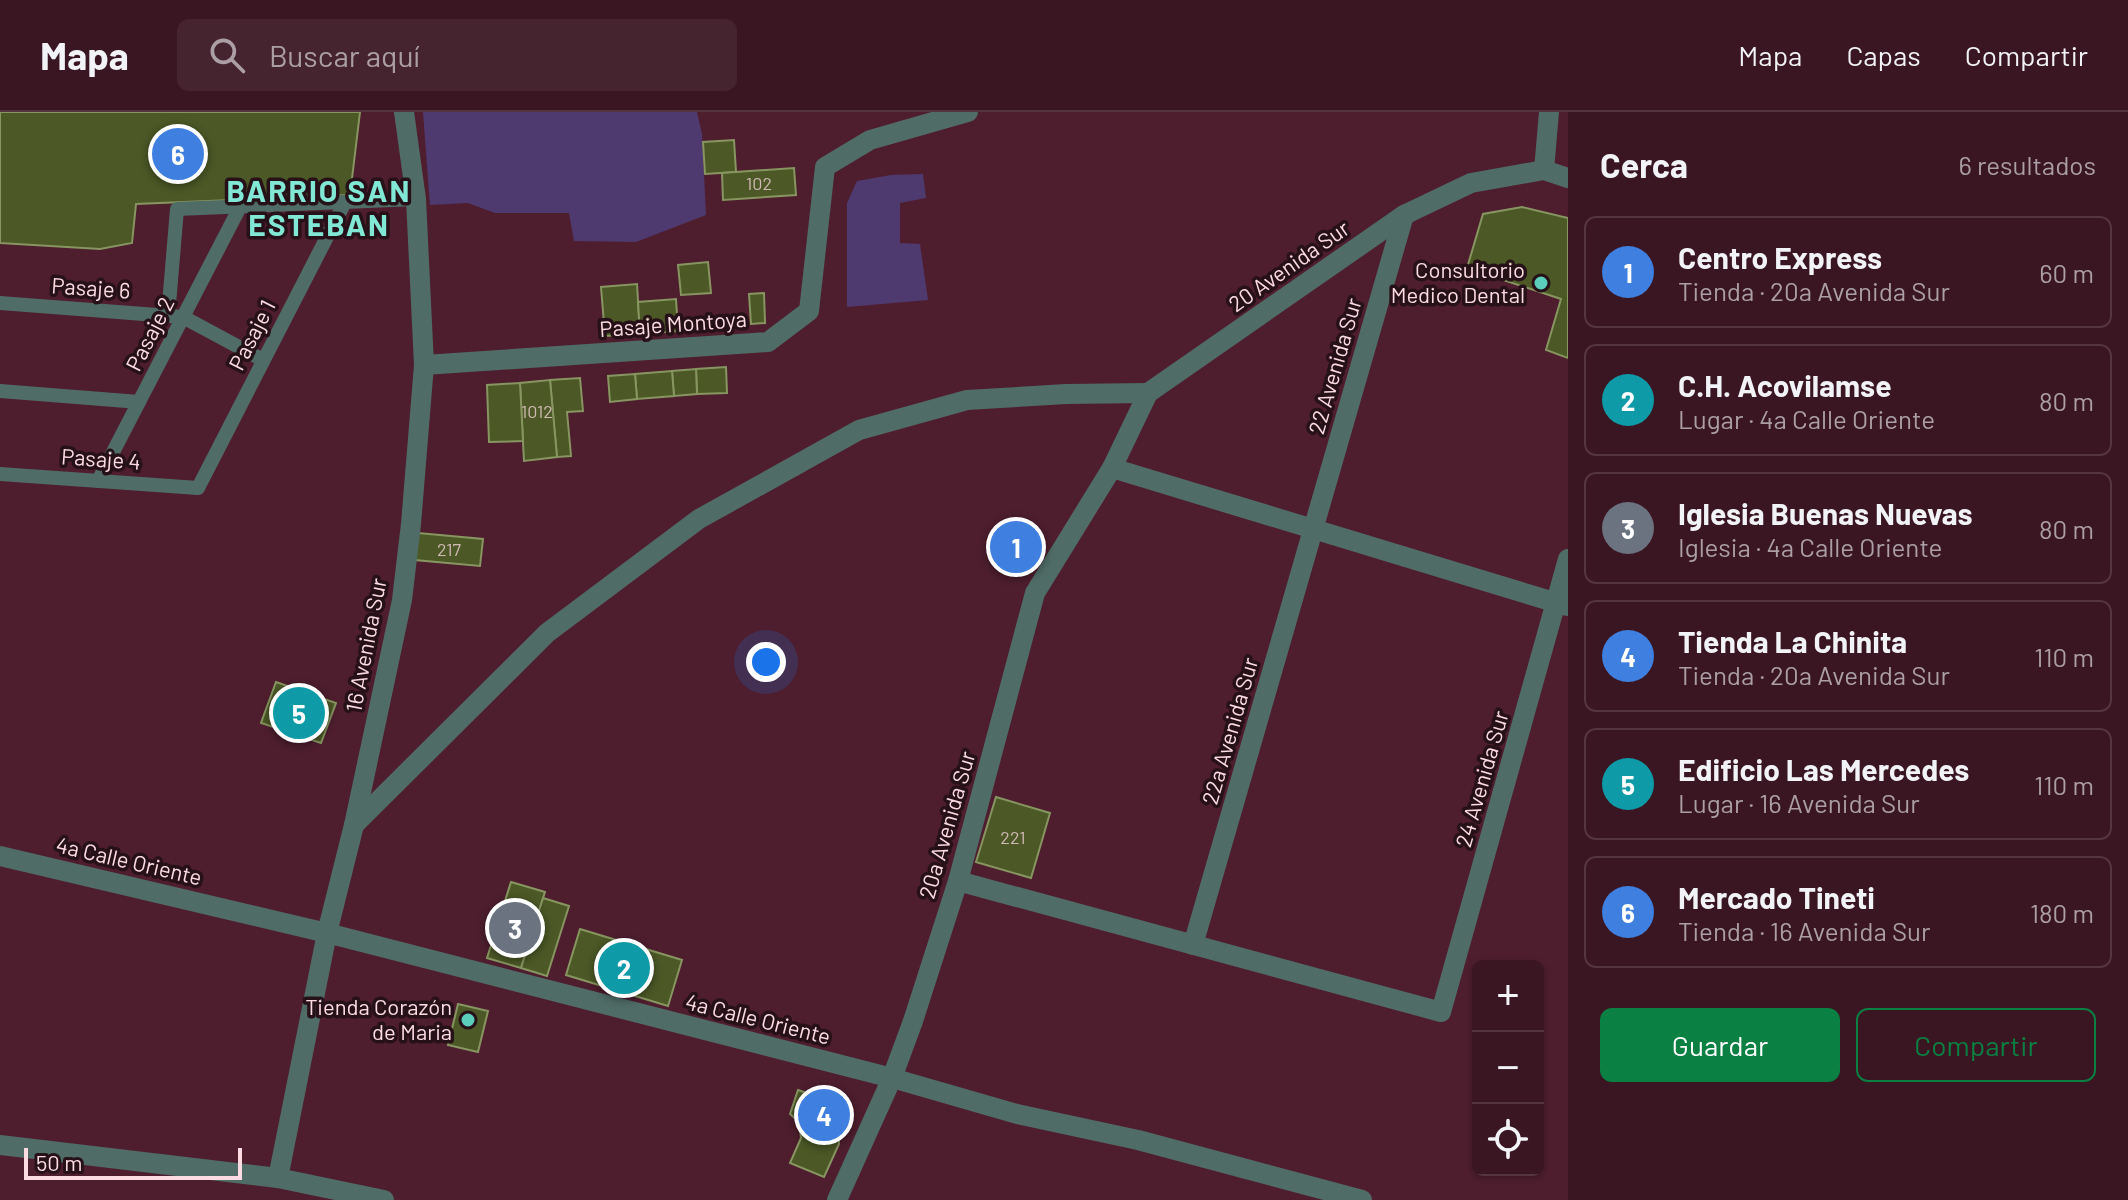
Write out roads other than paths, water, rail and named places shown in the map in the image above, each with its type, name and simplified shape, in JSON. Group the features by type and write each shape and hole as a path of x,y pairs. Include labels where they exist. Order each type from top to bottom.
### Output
{"street":[{"name":"16 Avenida Sur","path":"278,1178 327,933 354,825 402,600 411,524 424,365 416,199 404,112"},
{"name":"Pasaje Montoya","path":"424,365 768,342 809,311 825,167 870,140 968,112"},
{"path":"1549,112 1544,170 1568,178"},
{"name":"20 Avenida Sur","path":"1112,468 1148,393 1404,215 1471,183 1544,170"},
{"name":"22 Avenida Sur","path":"1312,530 1404,215"},
{"path":"354,825 547,633 699,519 859,430 967,400 1148,393"},
{"path":"1112,468 1562,605"},
{"name":"20a Avenida Sur","path":"837,1200 892,1078 958,881 1035,593 1112,468"},
{"name":"22a Avenida Sur","path":"1193,945 1312,530"},
{"name":"24 Avenida Sur","path":"1193,945 1441,1012 1562,605 1568,559"},
{"name":"4a Calle Oriente","path":"0,856 327,933 892,1078 1017,1114 1138,1140 1307,1193 1362,1200"},
{"path":"958,881 1193,945"},
{"path":"0,1145 278,1178 384,1200"}],"lane":[{"path":"176,317 177,209 416,199"},
{"name":"Pasaje 1","path":"198,488 345,202"},
{"name":"Pasaje 2","path":"98,481 139,402 176,317 240,207"},
{"name":"Pasaje 6","path":"0,303 176,317 263,360"},
{"path":"0,391 139,402"},
{"name":"Pasaje 4","path":"0,474 198,488"}],"place":[{"name":"Mercado Tineti","path":"178,154"},
{"name":"Consultorio Medico Dental","path":"1541,283"},
{"name":"Centro Express","path":"1016,547"},
{"name":"Edificio Las Mercedes","path":"299,713"},
{"name":"Iglesia Buenas Nuevas","path":"515,928"},
{"name":"C.H. Acovilamse","path":"624,968"},
{"name":"Tienda Corazón de Maria","path":"468,1020"},
{"name":"Tienda La Chinita","path":"824,1115"}],"district":[{"name":"BARRIO SAN ESTEBAN","path":"319,209"}]}
